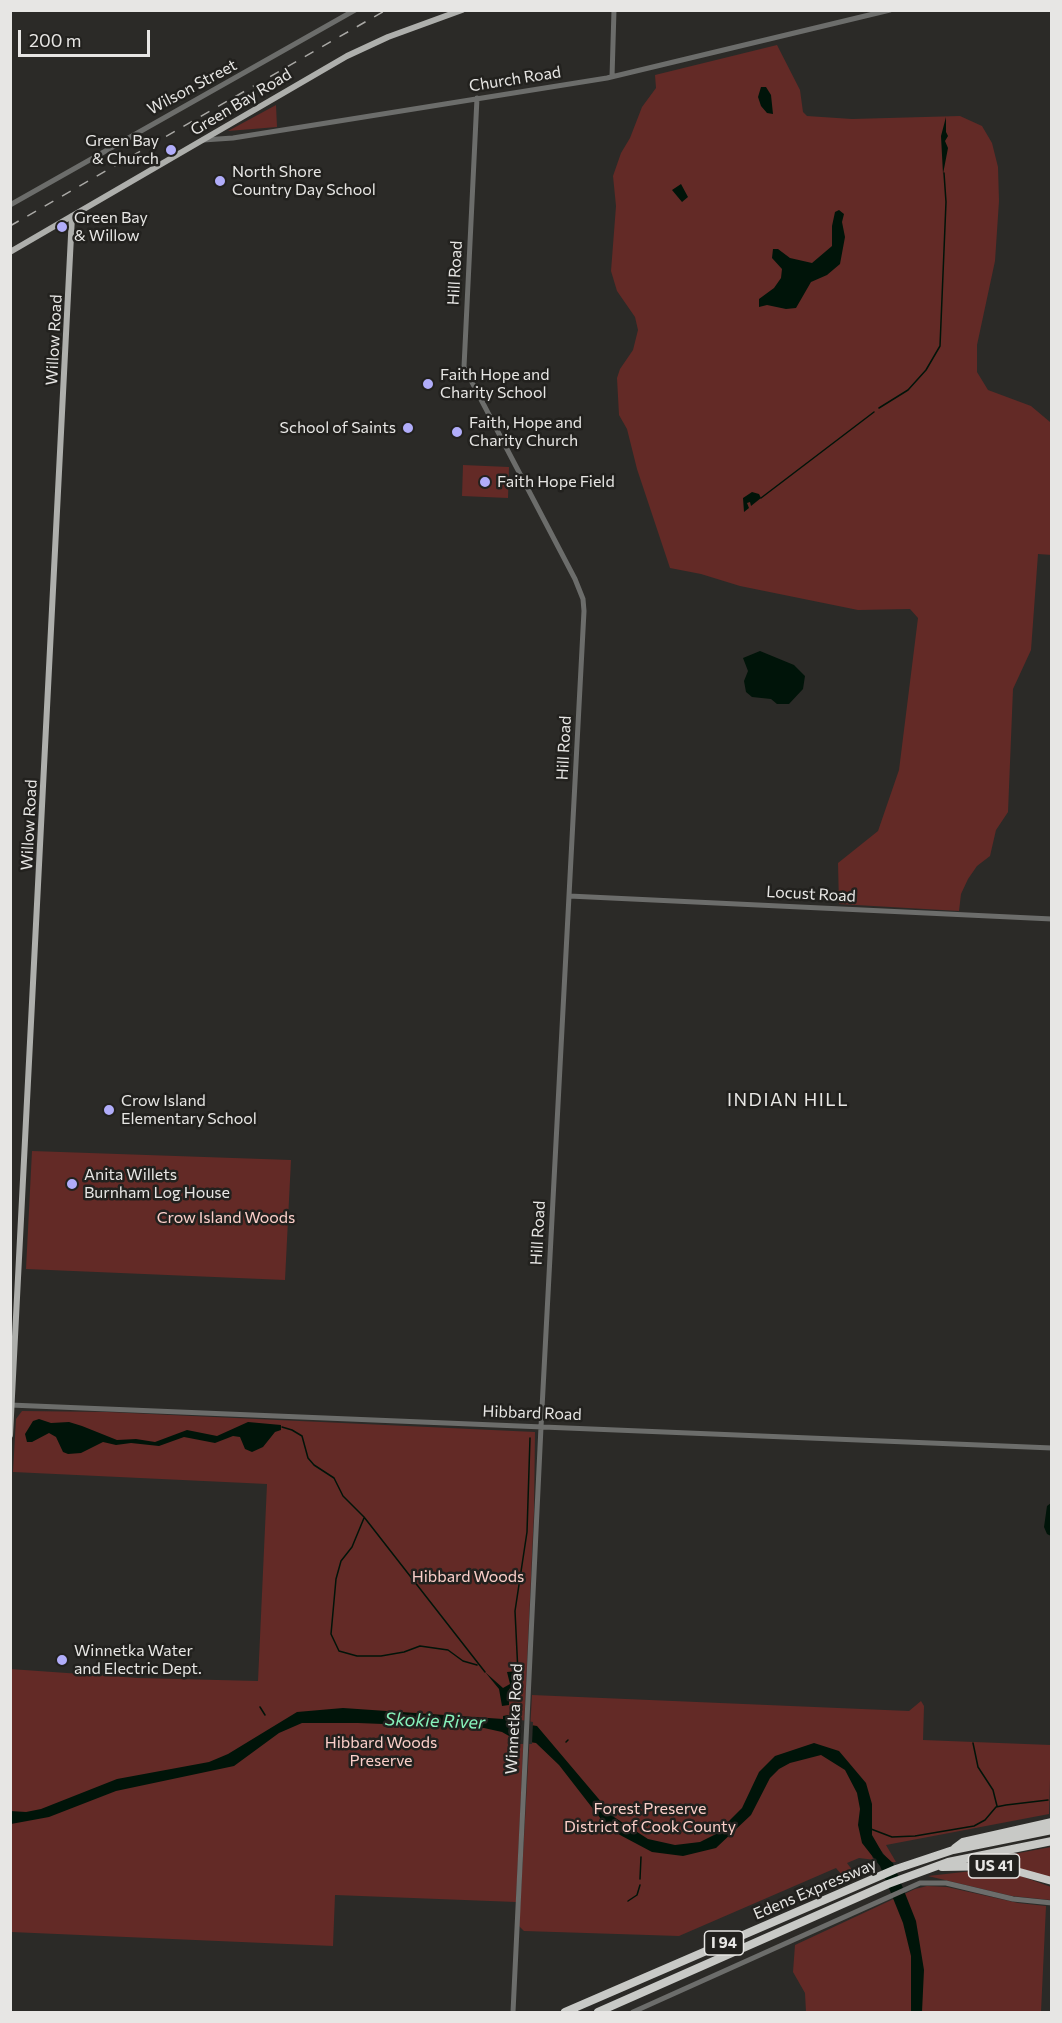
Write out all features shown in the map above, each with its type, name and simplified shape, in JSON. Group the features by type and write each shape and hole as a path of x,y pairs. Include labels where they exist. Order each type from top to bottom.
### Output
{"highway":[{"name":"US 41","path":"953,1850 963,1842 1052,1822"},
{"name":"Edens Expressway","path":"565,2013 896,1869 953,1850 1052,1830"},
{"name":"Edens Expressway","path":"598,2013 900,1879 984,1853 1052,1841"},
{"name":"US 41","path":"935,1867 998,1866 1052,1881"}],"main road":[{"name":"Green Bay Road","path":"10,252 346,56 388,37 462,10"},
{"name":"Willow Road","path":"10,1435 72,216"}],"street":[{"name":"Wilson Street","path":"10,205 355,10"},
{"path":"612,77 614,10"},
{"name":"Church Road","path":"203,140 254,134 612,77 890,10"},
{"name":"Hill Road","path":"477,98 464,367 575,579 584,604 541,1427"},
{"name":"Church Road","path":"218,131 228,135 254,134"},
{"name":"Locust Road","path":"569,896 1052,919"},
{"name":"Hibbard Road","path":"11,1405 1052,1448"},
{"name":"Winnetka Road","path":"513,2013 541,1427"},
{"path":"633,2013 920,1883 937,1882 1014,1899 1052,1904"}],"green space":[{"path":"777,45 800,90 803,112 807,116 852,119 960,116 982,126 992,143 998,167 999,201 995,261 977,345 977,372 988,390 1031,406 1050,422 1052,555 1038,554 1031,650 1013,689 1008,812 996,830 990,856 977,866 968,879 961,894 959,911 839,904 838,863 878,831 899,770 918,618 910,609 858,610 740,586 701,574 670,568 637,469 627,429 619,415 617,378 620,369 633,350 638,330 635,317 617,291 611,271 616,206 613,176 621,153 630,138 642,107 656,88 655,75"},
{"path":"276,105 277,127 228,131"},
{"name":"Faith Hope Field","path":"463,465 509,467 508,498 462,496"},
{"name":"Crow Island Woods","path":"32,1151 291,1160 285,1280 26,1269"},
{"name":"Hibbard Woods Preserve","path":"22,1411 107,1412 535,1432 534,1511 516,1902 335,1895 333,1946 11,1932 10,1669 138,1678 258,1681 267,1484 13,1472 16,1419"},
{"name":"Forest Preserve District of Cook County","path":"532,1695 909,1711 921,1701 924,1706 923,1740 1051,1745 1049,1814 886,1845 896,1862 890,1862 879,1848 872,1857 875,1860 859,1858 847,1863 853,1871 851,1877 842,1875 836,1868 679,1936 524,1931 519,1926"},
{"path":"1051,1847 1051,1878 1007,1865 986,1862 987,1859"},
{"path":"981,1870 1015,1874 1051,1887 1051,1900 1012,1896 928,1876"},
{"path":"927,1886 947,1887 1018,1903 1046,1906 1041,2012 806,2012 805,1993 793,1972 795,1945 915,1889"}],"water":[{"path":"761,87 766,87 771,95 773,114 767,113 761,106 758,97"},
{"path":"946,117 948,136 945,141 948,148 943,174 941,136"},
{"path":"681,184 688,197 682,202 672,190"},
{"path":"839,210 844,214 842,222 845,237 840,264 827,275 811,282 796,308 786,309 767,305 759,307 759,299 774,288 781,278 782,269 772,258 773,249 778,249 790,258 812,263 832,246 832,226 835,212"},
{"path":"752,492 759,494 761,498 751,506 750,502 747,503 749,508 744,512 743,498"},
{"path":"760,651 794,665 805,676 803,689 789,704 777,704 771,699 752,697 746,692 744,681 748,671 743,658"},
{"path":"39,1419 51,1423 69,1422 117,1440 136,1439 155,1442 187,1430 217,1436 248,1422 281,1425 281,1430 275,1432 263,1447 252,1452 245,1449 240,1437 233,1436 215,1443 184,1437 159,1446 131,1443 116,1445 103,1442 81,1453 68,1454 63,1452 56,1437 49,1433 32,1442 27,1442 25,1434 33,1421"},
{"path":"1051,1503 1051,1536 1047,1534 1044,1527 1047,1506"},
{"path":"485,1672 503,1688 510,1684 507,1672 520,1672 518,1686 509,1689 509,1705 502,1706 499,1689"},
{"name":"Skokie River","path":"343,1708 503,1719 503,1716 508,1715 518,1723 537,1726 614,1817 648,1839 675,1845 700,1842 716,1834 742,1808 759,1772 775,1756 814,1743 839,1751 866,1783 872,1804 872,1835 883,1854 893,1863 916,1921 924,1970 922,2012 911,2012 911,1956 903,1923 880,1866 862,1843 858,1825 860,1809 857,1793 845,1770 821,1755 790,1763 779,1769 770,1778 751,1815 716,1848 683,1856 652,1852 620,1835 604,1823 559,1765 536,1743 516,1740 502,1732 484,1728 302,1723 279,1733 234,1766 116,1791 49,1817 11,1824 10,1811 26,1812 41,1809 117,1779 209,1762 228,1754 297,1712"}],"pier":[{"path":"521,1720 533,1722 532,1744 520,1744"}],"waterway":[{"path":"879,408 908,390 926,370 940,346 946,202 944,173"},
{"path":"761,498 874,412"},
{"path":"282,1427 302,1436 308,1458 314,1465 334,1478 343,1496 364,1517 485,1672"},
{"path":"518,1673 515,1611 527,1532 530,1438"},
{"path":"364,1518 352,1547 341,1561 336,1579 331,1634 339,1651 357,1656 381,1656 404,1652 420,1646 448,1650 463,1661 477,1665"},
{"path":"260,1707 265,1715"},
{"path":"973,1743 978,1767 993,1790 997,1806"},
{"path":"871,1829 892,1837 915,1836 974,1826 985,1820 996,1807 1048,1800"},
{"path":"592,1834 595,1831"},
{"path":"640,1879 641,1857"},
{"path":"628,1901 637,1895 640,1885"}],"railway":[{"path":"10,226 386,10"}],"place":[{"name":"Green Bay & Church","path":"171,150"},
{"name":"North Shore Country Day School","path":"220,181"},
{"name":"Green Bay & Willow","path":"62,227"},
{"name":"Faith Hope and Charity School","path":"428,384"},
{"name":"School of Saints","path":"408,428"},
{"name":"Faith, Hope and Charity Church","path":"457,432"},
{"name":"Faith Hope Field","path":"485,482"},
{"name":"Crow Island Elementary School","path":"109,1110"},
{"name":"Anita Willets Burnham Log House","path":"72,1184"},
{"name":"Winnetka Water and Electric Dept.","path":"62,1660"}],"district":[{"name":"INDIAN HILL","path":"788,1100"}],"park label":[{"name":"Hibbard Woods","path":"468,1577"}]}
